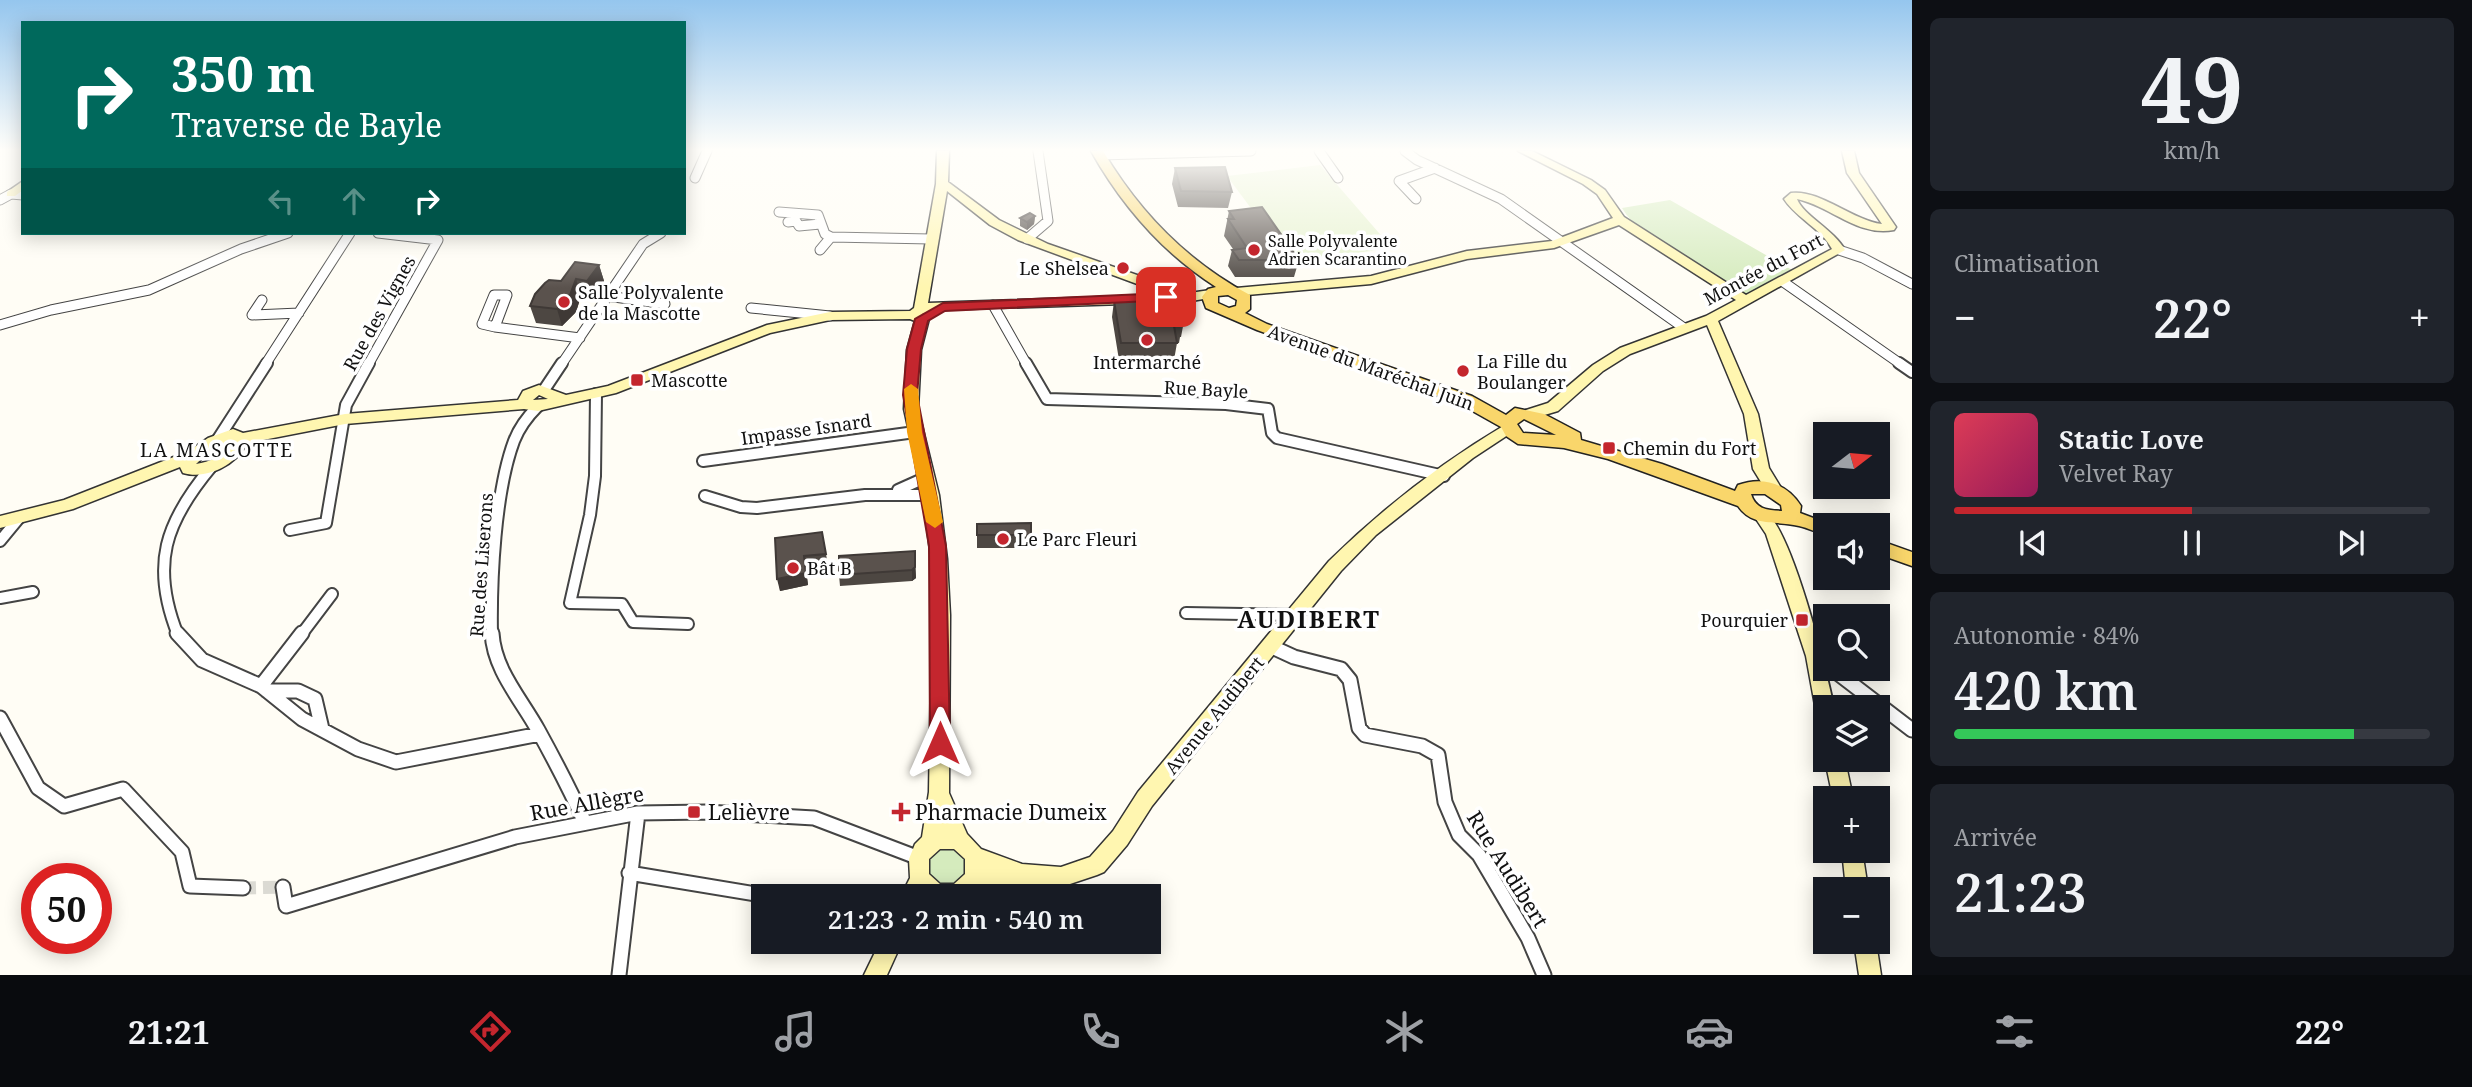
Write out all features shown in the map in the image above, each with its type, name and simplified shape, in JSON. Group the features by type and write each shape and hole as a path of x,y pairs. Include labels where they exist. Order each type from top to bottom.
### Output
{"main road":[{"path":"1121,196 1138,218 1206,279 1211,297 1222,312 1241,298"},
{"path":"1130,196 1143,216 1174,247 1241,298"},
{"path":"1211,297 1241,298"},
{"name":"Avenue du Maréchal Juin","path":"1241,298 1262,327 1466,400 1535,421 1636,463 1751,487"},
{"path":"1535,421 1540,443 1526,440 1535,421"},
{"path":"1751,487 1775,491 1780,518"},
{"path":"1751,487 1780,518 1813,525"},
{"path":"1780,518 1813,522"},
{"path":"1890,544 1912,552"},
{"path":"1890,551 1912,559"}],"street":[{"path":"917,884 939,792 941,615 938,546 931,495 915,432 910,395 914,349 913,320 940,196"},
{"path":"963,196 984,217 1027,239 1186,298"},
{"path":"1027,239 1048,221 1044,196"},
{"path":"1496,196 1684,328"},
{"path":"1604,196 1620,220 1746,301"},
{"name":"Montée du Fort","path":"1535,421 1598,368 1625,351 1711,319 1839,250 1834,238 1795,208 1790,199 1793,196"},
{"name":"Montée du Fort","path":"1803,196 1867,225 1890,228 1869,196"},
{"path":"779,212 818,215 825,234 831,237 931,239"},
{"path":"1241,298 1371,280 1467,255 1563,241 1620,220"},
{"path":"788,222 796,221 799,226 820,224"},
{"path":"0,325 51,310 149,290 241,249 282,235"},
{"path":"349,235 299,313 232,436 212,466 189,493 164,550 162,569 165,602 179,638 202,660 264,689 302,719 358,749 396,762 540,733"},
{"name":"Rue des Vignes","path":"290,530 326,523 346,405 438,240 395,235"},
{"name":"Rue des Liserons","path":"585,823 566,778 504,674 494,650 492,626 500,504 512,445 643,244 658,235"},
{"path":"820,250 831,237"},
{"path":"1839,250 1863,258 1912,284"},
{"path":"1782,281 1912,372"},
{"path":"607,296 665,304"},
{"path":"751,308 830,316 878,316 913,320 943,307 1211,297"},
{"path":"262,300 252,315 299,313"},
{"name":"Rue Bayle","path":"993,305 1047,399 1226,404 1268,409 1272,433 1277,438 1444,476"},
{"path":"190,464 232,436 269,435 345,419 539,402 596,394 767,329 830,316"},
{"path":"1711,319 1751,414 1751,487"},
{"path":"495,327 580,338"},
{"path":"596,394 590,515 570,603 622,604 633,622 688,624"},
{"name":"Avenue Audibert","path":"980,884 1021,874 1060,877 1076,874 1104,859 1145,799 1335,566 1370,531 1444,476 1468,454 1535,421"},
{"name":"Impasse Isnard","path":"703,461 915,432"},
{"name":"Avenue Audibert","path":"1494,442 1526,440"},
{"path":"189,493 190,464"},
{"path":"0,522 67,505 166,466 212,466"},
{"path":"897,491 927,477"},
{"path":"705,496 715,497 727,506 756,508 897,491 931,495"},
{"path":"0,541 19,518"},
{"path":"1780,518 1813,635"},
{"path":"0,598 33,592"},
{"path":"264,689 332,594"},
{"path":"1186,613 1296,615"},
{"name":"Rue Audibert","path":"1270,646 1294,657 1341,669 1350,680 1359,727 1365,735 1422,746 1438,755 1445,803 1459,835 1479,855 1528,938 1544,975"},
{"path":"1848,681 1912,730"},
{"path":"264,689 298,691 315,699 322,729"},
{"path":"0,718 38,788 64,806 123,789 182,852 191,886 243,888"},
{"path":"939,792 976,872 970,884"},
{"name":"Rue Allègre","path":"283,887 286,906 432,860 638,813 706,812 814,818 925,850"},
{"path":"619,975 638,813"},
{"path":"925,850 951,838 967,848"},
{"name":"Avenue Audibert","path":"967,848 1021,874"},
{"path":"629,873 751,893"},
{"path":"875,975 885,954"},
{"path":"1867,954 1870,975"}],"green space":[{"path":"1242,196 1347,196 1392,248 1291,262"},
{"path":"1670,200 1792,270 1745,295 1661,246 1645,234 1622,208"},
{"path":"941,838 976,864 959,884 934,884 918,873"}],"building":[{"path":"1262,207 1299,260 1239,260 1232,250 1247,248 1228,219 1234,219 1229,211"},
{"path":"1030,213 1035,216 1027,222 1020,218"},
{"path":"575,262 599,265 587,281 576,279 570,295 557,309 530,306 535,294 545,283 549,280 561,281"},
{"path":"1176,299 1184,321 1180,321 1182,326 1174,326 1177,343 1121,343 1114,301"},
{"path":"1031,523 1031,535 977,535 977,524"},
{"name":"Bât B","path":"822,532 826,554 804,556 806,573 777,579 775,538"},
{"path":"915,551 915,567 912,570 839,575 839,556"}],"tunnel":[{"path":"243,888 283,887"}],"slow traffic":[{"path":"911,389 915,432 935,522"}],"place":[{"name":"Salle Polyvalente Adrien Scarantino","path":"1254,250"},
{"name":"Le Shelsea","path":"1123,268"},
{"name":"Salle Polyvalente de la Mascotte","path":"564,302"},
{"name":"Intermarché","path":"1147,340"},
{"name":"La Fille du Boulanger","path":"1463,371"},
{"name":"Mascotte","path":"637,380"},
{"name":"Chemin du Fort","path":"1609,448"},
{"name":"Le Parc Fleuri","path":"1003,539"},
{"name":"Bât B","path":"793,568"},
{"name":"Pourquier","path":"1802,620"},
{"name":"Lelièvre","path":"694,812"},
{"name":"Pharmacie Dumeix","path":"901,812"}],"district":[{"name":"LA MASCOTTE","path":"217,450"},
{"name":"AUDIBERT","path":"1309,618"}],"route":[{"path":"940,743 941,615 938,546 931,495 915,432 910,395 914,349 922,319 930,312 943,307 1166,297"}]}
